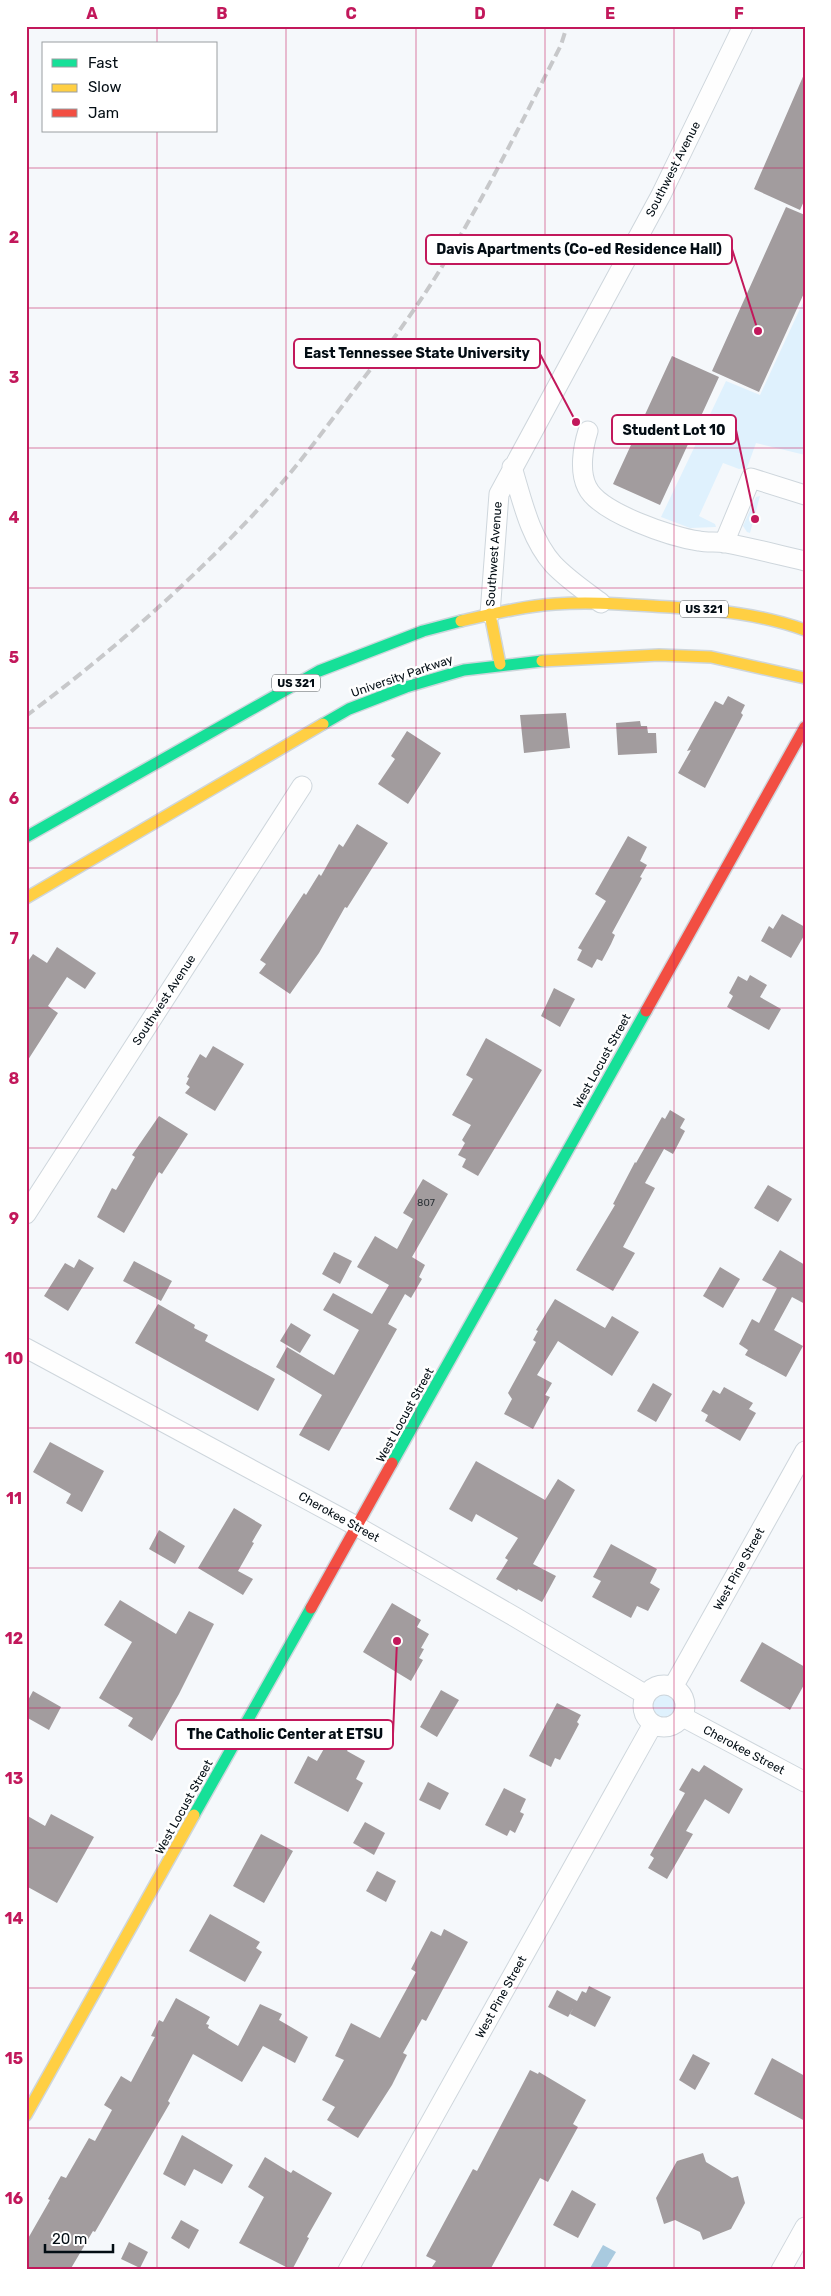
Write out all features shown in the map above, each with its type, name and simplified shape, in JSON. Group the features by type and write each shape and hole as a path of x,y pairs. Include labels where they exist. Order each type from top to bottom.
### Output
{"main road":[{"name":"US 321","path":"26,836 319,671 423,630 490,614 554,604 601,603 725,611 783,622 805,630"},
{"path":"490,614 500,664"},
{"name":"University Parkway","path":"26,898 349,708 414,684 464,670 500,664 558,659 659,655 710,657 754,665 805,678"},
{"name":"West Locust Street","path":"26,2114 358,1527 805,727"}],"street":[{"name":"Southwest Avenue","path":"490,614 499,494 661,195 743,26"},
{"path":"588,431 583,445 583,470 587,487 595,498 606,506 662,531 699,541 724,543 805,561"},
{"name":"Southwest Avenue","path":"512,468 532,528 543,549 564,575 601,603"},
{"path":"724,543 751,478 805,495"},
{"name":"Southwest Avenue","path":"26,1214 302,786"},
{"name":"Cherokee Street","path":"26,1348 358,1527 515,1616 646,1695"},
{"name":"West Pine Street","path":"673,1687 805,1451"},
{"path":"661,1685 673,1687 683,1697 685,1710 682,1717 678,1722 666,1727 653,1724 648,1720 643,1708 646,1695 650,1690 661,1685"},
{"name":"Cherokee Street","path":"682,1717 805,1782"},
{"name":"West Pine Street","path":"348,2270 653,1724"},
{"path":"781,2270 805,2227"}],"shaded area":[{"path":"805,298 805,455 756,443 747,468 739,469 723,463 699,516 715,524 716,527 690,528 661,517 726,381 760,395"},
{"path":"760,496 750,533 743,526 756,497"},
{"path":"664,1694 673,1697 676,1706 673,1715 664,1718 655,1715 652,1706 655,1697"}],"water":[{"path":"603,2245 616,2252 605,2270 589,2270"}],"building":[{"path":"805,72 805,199 800,210 754,189"},
{"path":"786,207 805,215 805,291 759,392 712,371"},
{"path":"672,356 719,377 660,505 613,484"},
{"path":"728,696 745,705 741,713 743,715 705,788 678,773 691,750 687,751 715,701 723,705"},
{"path":"566,713 570,748 524,753 520,715"},
{"path":"640,721 641,726 647,726 648,733 656,733 657,753 618,755 616,723"},
{"path":"407,731 441,753 408,804 378,784 395,759 391,756"},
{"path":"357,824 388,843 347,908 345,907 319,953 290,994 259,973 266,964 260,960 304,893 306,895 319,874 321,876 339,844 343,847"},
{"path":"628,836 647,847 640,861 647,865 640,877 642,878 612,933 615,935 602,961 597,959 592,968 577,960 582,950 578,948 606,901 595,894"},
{"path":"782,914 805,927 805,934 791,958 761,941 769,926 773,929"},
{"path":"57,947 96,973 85,989 67,977 48,1006 58,1013 26,1063 26,964 33,954 47,963"},
{"path":"750,975 767,985 760,997 781,1009 769,1030 727,1007 733,996 729,993 738,976 747,981"},
{"path":"554,988 575,999 560,1027 541,1016"},
{"path":"486,1038 542,1070 478,1176 462,1167 466,1159 458,1155 465,1143 462,1140 471,1125 452,1115 473,1079 466,1075"},
{"path":"213,1046 244,1064 215,1111 185,1093 190,1087 186,1084 189,1078 187,1077 200,1054 206,1058"},
{"path":"670,1110 685,1119 680,1128 685,1131 673,1154 664,1149 645,1183 655,1188 623,1247 635,1253 613,1291 576,1270 615,1205 613,1204 635,1162 662,1117 665,1119"},
{"path":"159,1116 188,1134 162,1174 159,1172 124,1233 97,1217 112,1188 116,1190 135,1157 132,1155"},
{"path":"423,1179 448,1194 412,1257 425,1265 419,1277 422,1279 411,1298 405,1294 388,1324 397,1329 329,1451 299,1435 322,1395 276,1367 287,1347 334,1375 359,1330 323,1310 333,1293 372,1314 389,1285 357,1267 375,1236 397,1249 413,1219 403,1213"},
{"path":"768,1185 792,1199 778,1222 754,1208"},
{"path":"780,1250 805,1265 805,1304 792,1297 774,1330 803,1346 786,1377 745,1355 748,1350 739,1344 752,1319 759,1323 777,1288 762,1280"},
{"path":"334,1252 352,1261 340,1284 322,1274"},
{"path":"79,1259 94,1268 68,1311 44,1296 65,1263 74,1268"},
{"path":"134,1261 172,1281 161,1301 123,1281"},
{"path":"720,1267 740,1279 723,1308 703,1296"},
{"path":"555,1299 605,1328 612,1316 639,1332 612,1376 558,1341 537,1375 552,1383 545,1395 550,1397 533,1429 504,1414 512,1399 508,1393 536,1342 533,1340 538,1331 536,1330"},
{"path":"158,1304 195,1325 194,1328 208,1335 205,1341 275,1379 258,1411 135,1343"},
{"path":"291,1323 311,1335 300,1353 280,1341"},
{"path":"653,1383 672,1394 656,1422 637,1411"},
{"path":"724,1387 753,1403 749,1409 756,1413 740,1441 705,1421 708,1415 701,1411 713,1390 720,1394"},
{"path":"50,1442 104,1471 82,1512 66,1503 71,1494 33,1472"},
{"path":"476,1461 545,1500 558,1479 575,1490 533,1564 556,1576 542,1602 496,1579 508,1560 505,1558 518,1538 476,1514 472,1522 449,1509"},
{"path":"234,1508 262,1525 238,1571 253,1579 243,1595 198,1568"},
{"path":"159,1530 185,1546 175,1564 149,1549"},
{"path":"611,1544 657,1569 650,1583 660,1589 648,1611 637,1606 631,1618 592,1597 601,1581 593,1577"},
{"path":"120,1600 176,1634 189,1611 214,1624 179,1694 152,1741 128,1726 133,1718 99,1698 132,1642 104,1625"},
{"path":"392,1603 421,1620 417,1627 429,1634 421,1648 424,1649 419,1658 423,1660 411,1681 363,1652"},
{"path":"762,1642 805,1667 805,1683 790,1710 740,1681"},
{"path":"441,1690 459,1700 437,1737 420,1727"},
{"path":"33,1691 61,1707 49,1730 26,1717 26,1704"},
{"path":"557,1703 581,1715 577,1722 579,1724 560,1760 555,1758 551,1767 529,1756"},
{"path":"334,1731 353,1741 347,1751 365,1761 356,1779 363,1783 348,1812 294,1783 308,1756 317,1761"},
{"path":"704,1765 743,1789 729,1814 705,1799 686,1831 693,1834 667,1879 648,1868 654,1858 650,1855 685,1793 679,1790 692,1768 699,1772"},
{"path":"428,1782 449,1793 440,1810 419,1800"},
{"path":"504,1788 526,1799 520,1812 524,1814 515,1833 510,1830 507,1836 485,1825"},
{"path":"51,1814 94,1837 57,1903 26,1886 26,1815 45,1826"},
{"path":"365,1822 385,1833 374,1855 353,1843"},
{"path":"261,1834 293,1851 264,1903 233,1886"},
{"path":"377,1871 396,1881 386,1902 366,1891"},
{"path":"210,1914 260,1942 256,1948 262,1952 245,1982 189,1951"},
{"path":"444,1929 468,1942 426,2021 422,2019 403,2053 407,2055 392,2085 358,2138 327,2120 335,2107 322,2100 344,2060 335,2056 351,2023 380,2038 416,1972 411,1969 431,1931 441,1936"},
{"path":"589,1986 611,1997 595,2027 570,2014 574,2007 568,2017 548,2007 557,1990 577,2001 582,1991 586,1993"},
{"path":"176,1998 210,2017 206,2024 209,2025 208,2028 238,2046 260,2004 282,2014 279,2020 308,2037 295,2063 263,2046 242,2082 193,2054 168,2101 170,2103 95,2232 93,2231 70,2270 26,2270 26,2242 50,2200 48,2199 61,2176 66,2178 89,2138 95,2141 112,2110 104,2105 121,2076 131,2082 155,2037 151,2036 159,2020 163,2022"},
{"path":"693,2054 710,2063 695,2090 679,2080"},
{"path":"772,2058 805,2076 805,2121 754,2094"},
{"path":"530,2070 538,2074 539,2072 586,2100 573,2124 578,2127 548,2182 540,2178 490,2270 430,2270 436,2261 426,2256 473,2169 477,2171"},
{"path":"182,2135 233,2165 222,2184 194,2169 185,2186 163,2174"},
{"path":"703,2153 706,2162 732,2178 738,2176 745,2203 731,2229 703,2240 700,2232 675,2220 664,2224 656,2198 677,2161"},
{"path":"265,2157 291,2173 293,2170 332,2193 307,2237 309,2238 292,2270 239,2243 264,2197 248,2187"},
{"path":"572,2190 596,2204 578,2238 553,2225"},
{"path":"181,2220 199,2230 189,2249 171,2238"},
{"path":"129,2242 148,2252 140,2268 121,2259"}],"railway":[{"path":"26,716 90,666 181,586 239,530 312,446 403,326 446,260 519,127 561,45 567,26"}],"traffic: fast":[{"path":"26,837 319,671 423,631 461,621"},
{"path":"323,724 349,709 406,687 464,670 542,661"},
{"path":"392,1463 646,1011"},
{"path":"194,1815 311,1608"}],"traffic: slow":[{"path":"461,621 543,605 599,603 721,611 755,616 805,630"},
{"path":"490,614 500,664"},
{"path":"542,661 659,655 711,657 805,678"},
{"path":"26,898 323,724"},
{"path":"26,2115 194,1815"}],"traffic: jam":[{"path":"646,1011 805,727"},
{"path":"311,1608 392,1463"}],"place":[{"name":"Davis Apartments (Co-ed Residence Hall)","path":"758,331"},
{"name":"East Tennessee State University","path":"576,422"},
{"name":"Student Lot 10","path":"755,519"},
{"name":"The Catholic Center at ETSU","path":"397,1641"}]}
